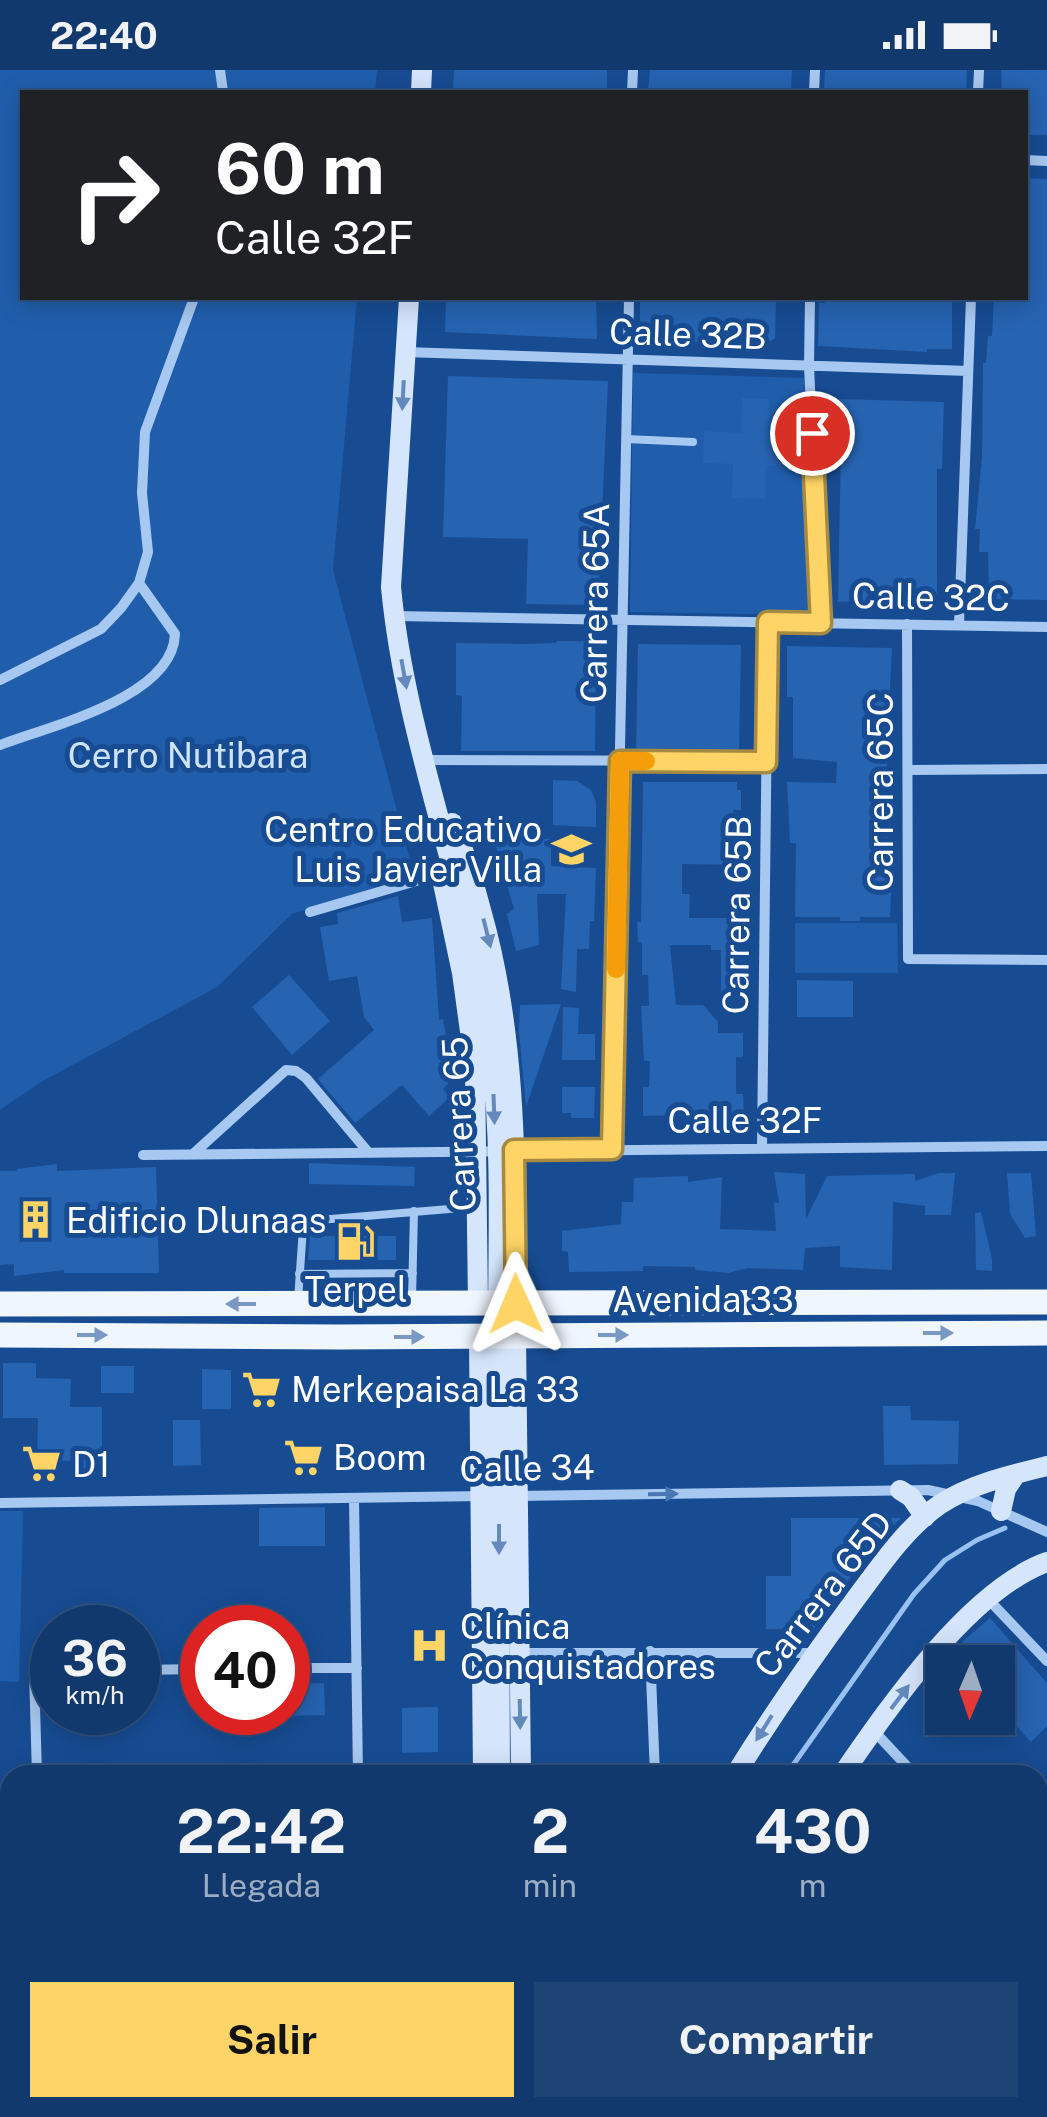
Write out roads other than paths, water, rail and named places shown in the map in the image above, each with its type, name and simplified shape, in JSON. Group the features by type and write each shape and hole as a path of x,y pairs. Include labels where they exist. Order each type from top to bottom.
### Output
{"main road":[{"name":"Avenida 33","path":"0,1304 1047,1302"},
{"name":"Avenida 33","path":"0,1335 479,1337 1047,1332"}],"street":[{"path":"0,680 101,629 138,583 148,552 142,493 145,432 193,300"},
{"name":"Carrera 65","path":"409,300 391,586 426,769 480,977 492,1065 498,1199 500,1765"},
{"name":"Carrera 65A","path":"612,1149 629,300"},
{"path":"810,300 809,366 821,623"},
{"path":"959,625 971,300"},
{"name":"Calle 32B","path":"406,352 968,371"},
{"path":"0,745 84,716 135,690 170,659 175,634 138,583"},
{"name":"Calle 32C","path":"394,616 1047,627"},
{"name":"Carrera 65B","path":"762,1148 768,622"},
{"name":"Carrera 65C","path":"907,624 908,960 1047,960"},
{"path":"426,769 620,761 766,762"},
{"name":"Carrera 65","path":"426,769 475,1068 478,1304"},
{"name":"Carrera 65","path":"426,769 464,848 489,938 508,1032 516,1304"},
{"path":"908,770 1047,769"},
{"path":"310,912 442,874"},
{"path":"193,1154 286,1070 296,1070 306,1078 368,1152"},
{"name":"Calle 32F","path":"142,1155 1047,1146"},
{"path":"516,1336 521,1765"},
{"path":"479,1337 483,1765"},
{"name":"Carrera 65D","path":"742,1765 816,1653 888,1556 926,1517 940,1504 960,1495 1047,1466"},
{"path":"1001,1511 1006,1489 1016,1474"},
{"path":"900,1490 911,1497 926,1517"},
{"name":"Calle 34","path":"0,1503 928,1490 960,1495 1047,1532"},
{"path":"354,1498 358,1765"},
{"path":"849,1765 930,1658 987,1598 1024,1570 1047,1562"},
{"path":"987,1598 1047,1661"},
{"path":"650,1651 655,1765"},
{"path":"519,1652 816,1653"},
{"path":"310,1668 357,1668"},
{"path":"874,1731 905,1765"},
{"path":"35,1735 36,1765"}],"lane":[{"path":"626,439 693,442"},
{"path":"298,1304 307,1222 477,1207"},
{"path":"412,1304 414,1211"},
{"path":"299,1274 413,1272"}],"waterway":[{"path":"793,1765 914,1594 945,1560 1005,1528"}],"place":[{"name":"Centro Educativo Luis Javier Villa","path":"572,849"},
{"name":"Edificio Dlunaas","path":"36,1220"},
{"name":"Terpel","path":"356,1242"},
{"name":"Merkepaisa La 33","path":"261,1389"},
{"name":"Boom","path":"303,1457"},
{"name":"D1","path":"42,1464"},
{"name":"Clínica Conquistadores","path":"430,1646"}],"park label":[{"name":"Cerro Nutibara","path":"188,755"}]}
